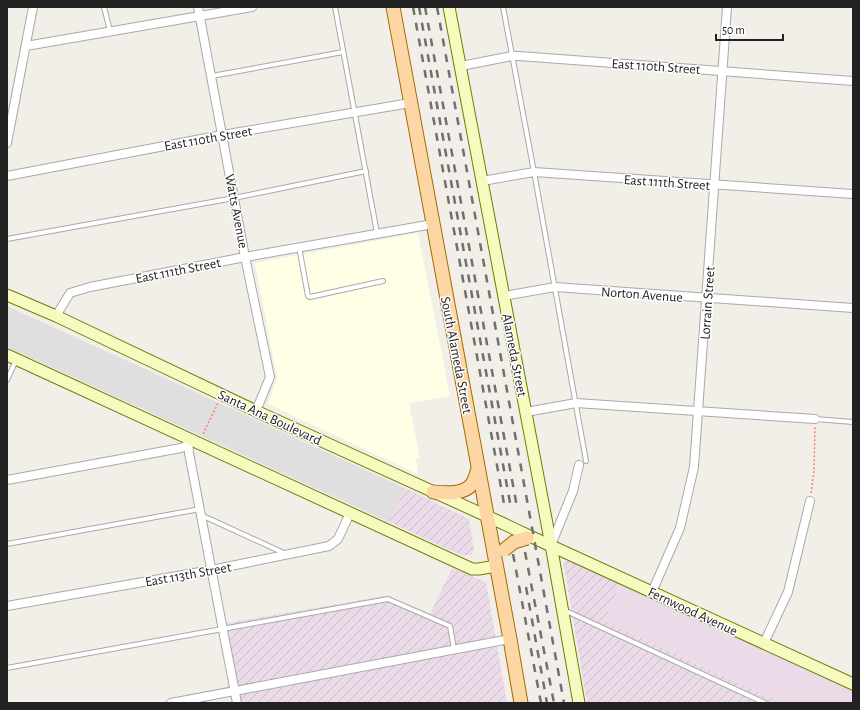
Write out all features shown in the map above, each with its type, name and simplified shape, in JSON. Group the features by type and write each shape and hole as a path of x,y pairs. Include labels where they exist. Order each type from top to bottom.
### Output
{"main road":[{"name":"South Alameda Street","path":"393,7 521,703"},
{"path":"433,492 449,493 469,488 473,483 478,467"},
{"path":"496,566 504,550 514,542 528,536"}],"street":[{"path":"7,143 33,7"},
{"name":"Watts Avenue","path":"198,7 245,257 270,377 256,411"},
{"path":"26,46 252,7"},
{"name":"Alameda Street","path":"449,7 551,545 579,703"},
{"name":"Lorrain Street","path":"652,592 680,528 694,467 727,7"},
{"name":"East 110th Street","path":"461,66 512,56 853,81"},
{"name":"East 110th Street","path":"7,176 222,135 410,103"},
{"name":"East 111th Street","path":"482,181 534,172 853,194"},
{"name":"East 111th Street","path":"56,316 70,293 83,289 245,257 433,224"},
{"name":"Norton Avenue","path":"504,296 555,287 853,308"},
{"name":"Santa Ana Boulevard","path":"7,295 56,316 256,411 528,536"},
{"path":"12,357 472,569 496,566"},
{"path":"526,412 576,403 815,419"},
{"path":"7,480 181,448 186,446 188,439"},
{"path":"188,439 200,512 237,703"},
{"path":"551,545 583,463"},
{"path":"764,643 788,592 810,501"},
{"name":"East 113th Street","path":"7,606 212,570 329,546 338,539 350,513"},
{"name":"Fernwood Avenue","path":"528,536 551,545 853,684"},
{"path":"171,703 510,639"}],"lane":[{"path":"104,7 110,32"},
{"path":"335,7 377,233"},
{"path":"503,7 576,403 583,463"},
{"path":"212,76 343,52"},
{"path":"7,240 234,198 366,171"},
{"path":"299,247 307,294 310,297 383,281"},
{"path":"7,380 12,357"},
{"path":"815,419 853,422"},
{"path":"7,544 200,512 288,554"},
{"path":"7,668 388,599 450,626 454,649"},
{"path":"563,610 765,703"}],"path":[{"path":"202,436 218,401"},
{"path":"810,501 814,471 815,419"}],"shaded area":[{"path":"418,233 450,396 409,403 420,459 416,458 418,474 268,404 277,378 255,263"},
{"path":"7,306 405,488 389,522 7,347"},
{"path":"405,488 469,519 474,549 472,555 461,555 389,522"},
{"path":"570,560 621,584 605,621 782,703 587,703 564,565 565,561"},
{"path":"452,568 486,582 507,703 241,703 226,623 385,596 430,614"},
{"path":"621,584 853,690 853,703 782,703 605,621"}],"railway":[{"path":"413,7 505,509"},
{"path":"419,7 511,508"},
{"path":"425,7 517,507"},
{"path":"437,7 564,703"},
{"path":"525,552 554,703"},
{"path":"513,554 541,703"},
{"path":"526,587 547,703"}]}
